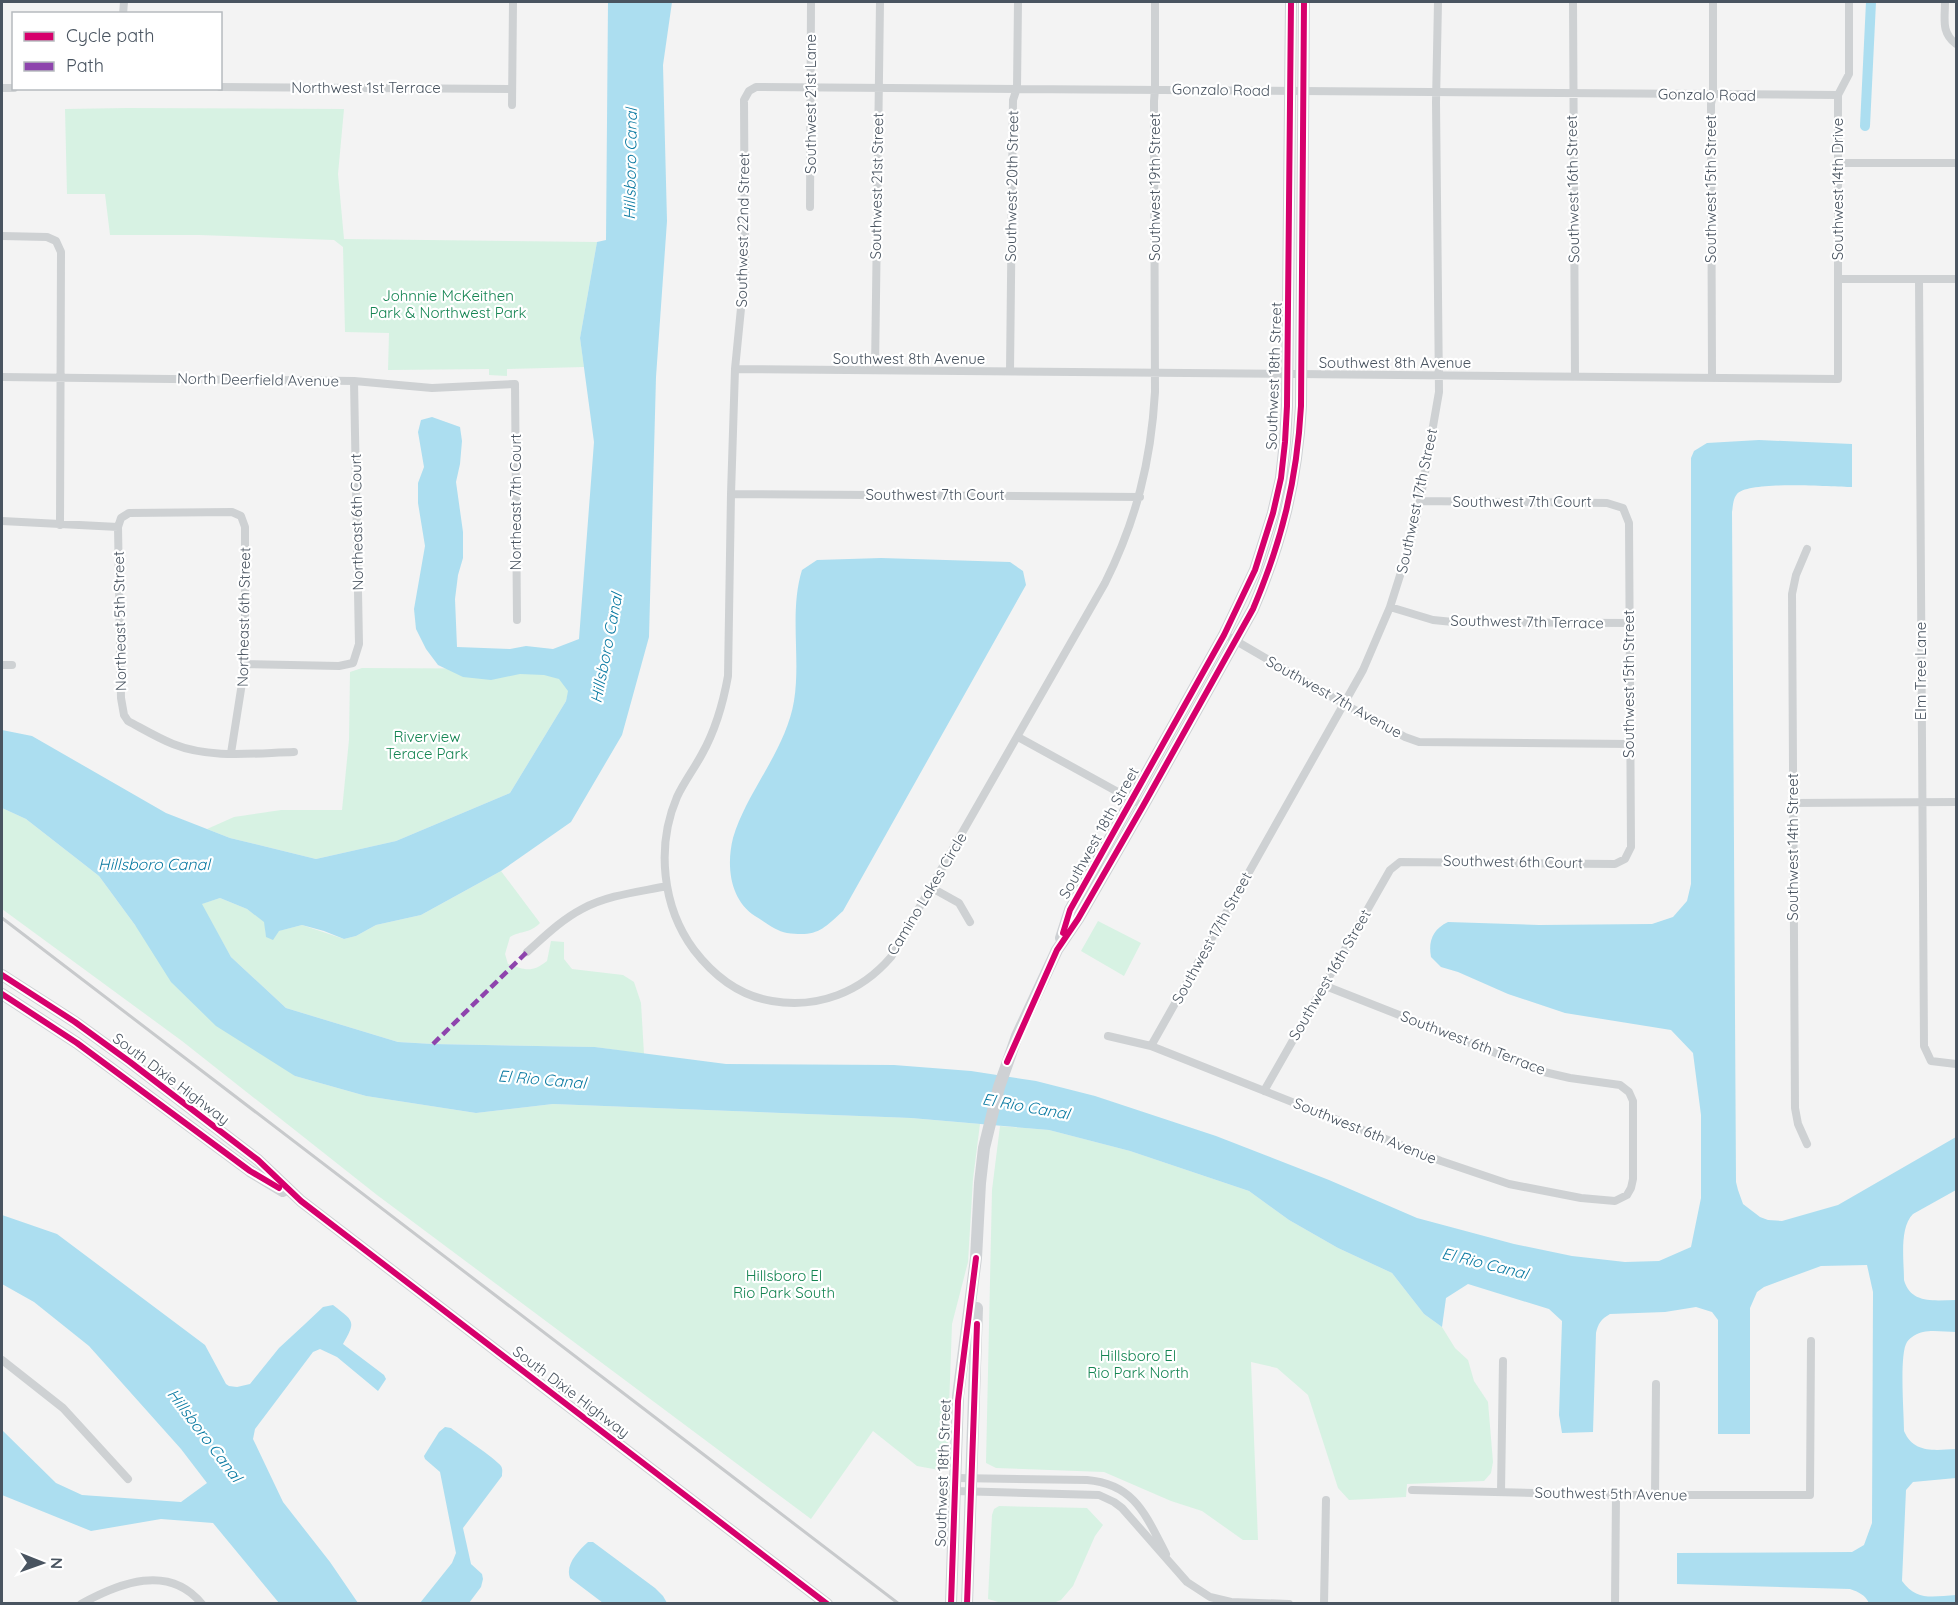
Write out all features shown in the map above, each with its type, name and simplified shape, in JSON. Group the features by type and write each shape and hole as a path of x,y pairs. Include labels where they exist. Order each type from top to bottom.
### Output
{"main road":[{"name":"Southwest 18th Street","path":"951,1604 958,1396 976,1258 984,1148 990,1117 1007,1062 1057,950 1070,910 1224,634 1255,570 1273,513 1285,442 1288,374 1291,2"},
{"name":"Southwest 18th Street","path":"1057,950 1143,806 1236,641 1267,575 1286,516 1299,443 1305,2"},
{"path":"2,969 20,986"},
{"path":"2,975 20,986"},
{"path":"2,983 20,986"},
{"name":"South Dixie Highway","path":"20,986 75,1022 258,1160 301,1201 826,1604"},
{"name":"South Dixie Highway","path":"2,994 107,1064 250,1171 301,1201"},
{"name":"Southwest 18th Street","path":"967,1604 977,1296 976,1258"}],"street":[{"path":"512,105 513,2"},
{"name":"Southwest 21st Lane","path":"810,207 811,2"},
{"name":"Southwest 21st Street","path":"875,370 880,2"},
{"name":"Southwest 20th Street","path":"1010,371 1013,100 1017,88 1018,2"},
{"name":"Southwest 19th Street","path":"1155,2 1155,373"},
{"name":"Southwest 17th Street","path":"1151,1046 1363,670 1390,607 1410,544 1439,392 1438,2"},
{"name":"Southwest 16th Street","path":"1573,2 1575,376"},
{"name":"Southwest 15th Street","path":"1712,377 1713,2"},
{"name":"Southwest 14th Drive","path":"1838,379 1838,95 1849,74 1849,2"},
{"path":"1945,2 1945,28 1948,38 1954,43"},
{"name":"Northwest 1st Terrace","path":"222,87 512,89"},
{"name":"Gonzalo Road","path":"749,91 756,87 810,87 1838,95"},
{"name":"Southwest 22nd Street","path":"735,369 745,268 744,100 749,91"},
{"path":"1838,163 1956,163"},
{"path":"2,236 46,237 56,241 62,252 60,525"},
{"path":"1838,279 1956,279"},
{"name":"Elm Tree Lane","path":"1919,279 1924,1046 1931,1061 1956,1064"},
{"name":"Southwest 8th Avenue","path":"735,369 1838,379"},
{"name":"Camino Lakes Circle","path":"735,369 728,676 711,737 685,781 671,815 665,852 667,886 674,913 682,930 691,946 710,969 726,982 753,996 793,1004 833,998 869,979 897,949 932,888 1105,583 1129,531 1140,497 1153,429 1155,373"},
{"name":"North Deerfield Avenue","path":"2,377 354,381 432,388 515,384"},
{"name":"Northeast 6th Court","path":"245,664 339,666 353,663 359,644 354,381"},
{"name":"Northeast 7th Court","path":"515,384 517,620"},
{"name":"Southwest 7th Court","path":"731,494 1140,497"},
{"name":"Southwest 7th Court","path":"1420,501 1607,503 1623,508"},
{"name":"Southwest 15th Street","path":"1623,508 1629,523 1631,847 1625,859"},
{"name":"Northeast 6th Street","path":"118,527 121,518 129,513 232,512 241,516 245,527 245,664 231,753"},
{"path":"2,521 118,527"},
{"name":"Northeast 5th Street","path":"118,527 121,698 124,715 128,721 174,745 197,751 231,753"},
{"name":"Southwest 14th Street","path":"1807,549 1796,575 1792,594 1795,1108 1798,1124 1807,1144"},
{"name":"Southwest 7th Terrace","path":"1390,607 1433,620 1453,622 1629,623"},
{"name":"Southwest 7th Avenue","path":"1224,634 1344,704 1419,742 1630,744"},
{"path":"2,665 12,664"},
{"path":"1018,737 1143,806"},
{"path":"231,753 294,752"},
{"path":"1793,803 1956,802"},
{"name":"Southwest 6th Court","path":"1400,862 1615,864 1625,859"},
{"name":"Southwest 16th Street","path":"1264,1090 1390,870 1400,862"},
{"path":"527,952 552,929 582,909 616,896 667,886"},
{"path":"932,888 959,903 969,922"},
{"name":"Southwest 6th Terrace","path":"1323,985 1536,1069 1570,1078 1613,1083 1625,1088 1633,1101 1633,1179 1627,1195"},
{"name":"Southwest 6th Avenue","path":"1108,1036 1151,1046 1441,1161 1509,1184 1545,1192 1604,1200 1615,1201 1627,1195"},
{"name":"Southwest 5th Avenue","path":"1412,1490 1655,1495 1810,1495 1811,1341"},
{"path":"2,1360 63,1408 128,1479"},
{"path":"1501,1492 1503,1361"},
{"path":"1655,1495 1656,1384"},
{"path":"956,1478 1102,1481 1115,1486 1132,1499 1186,1582 1210,1597 1230,1602 1289,1604"},
{"path":"955,1491 1090,1494 1107,1498 1122,1508 1141,1532 1171,1562"},
{"path":"1615,1604 1616,1494"},
{"path":"1122,1508 1132,1499"},
{"path":"1324,1604 1326,1500"},
{"path":"1141,1532 1150,1524"},
{"path":"81,1604 114,1587 130,1582 149,1581 183,1586 202,1604"}],"green space":[{"name":"Johnnie McKeithen Park & Northwest Park","path":"65,109 344,109 338,174 344,239 597,242 580,338 584,367 507,369 507,376 489,375 489,369 388,370 389,333 345,332 343,247 334,240 199,235 110,235 105,194 67,194"},
{"name":"Riverview Terace Park","path":"362,668 574,669 566,701 510,793 396,841 316,859 230,838 207,829 234,817 281,810 342,810 349,740 350,672"},
{"name":"Hillsboro El Rio Park South","path":"2,808 26,819 99,876 135,925 295,1076 366,1096 476,1113 553,1104 911,1118 980,1124 973,1179 968,1262 952,1324 947,1463 939,1470 917,1466 873,1431 811,1519 377,1195 182,1041 2,909"},
{"path":"501,871 540,923 532,929 510,937 505,954 508,964 533,969 547,961 551,941 564,942 564,959 572,969 623,975 634,982 641,1003 644,1054 595,1047 398,1042 286,1008 231,957 201,904 220,898 247,909 265,922 266,937 278,931 302,925 344,939 356,936 376,925 421,915"},
{"path":"1098,921 1141,943 1124,976 1081,951"},
{"name":"Hillsboro El Rio Park North","path":"1000,1126 1049,1130 1130,1151 1249,1191 1289,1220 1338,1248 1392,1273 1424,1314 1442,1327 1455,1348 1468,1360 1474,1381 1488,1402 1493,1462 1491,1473 1484,1481 1407,1484 1406,1497 1349,1500 1338,1488 1308,1395 1277,1368 1251,1362 1258,1540 1243,1540 1202,1511 1171,1501 1104,1472 996,1468 986,1463 992,1190"},
{"path":"999,1506 1087,1508 1103,1525 1095,1536 1073,1586 1061,1600 1053,1603 1005,1604 988,1599 992,1515 994,1509"}],"water":[{"name":"El Rio Canal","path":"608,2 672,2 663,65 667,221 656,377 649,637 622,735 571,822 501,871 421,915 376,925 356,936 344,939 302,925 279,931 273,940 266,937 264,922 247,909 220,898 202,904 231,957 286,1008 398,1042 595,1047 726,1064 894,1065 971,1071 1036,1081 1095,1096 1216,1136 1329,1180 1417,1218 1514,1244 1572,1256 1625,1262 1659,1261 1691,1247 1701,1198 1701,1115 1693,1053 1671,1030 1565,1013 1508,994 1441,967 1431,957 1431,941 1435,932 1448,922 1539,925 1652,924 1673,917 1687,901 1691,884 1691,458 1694,451 1707,443 1759,440 1852,444 1852,487 1791,485 1757,487 1737,494 1733,505 1736,1182 1743,1204 1760,1217 1782,1221 1838,1205 1956,1137 1956,1190 1913,1214 1904,1236 1903,1254 1904,1280 1912,1294 1925,1299 1956,1300 1956,1332 1927,1331 1910,1338 1903,1358 1902,1384 1904,1431 1908,1438 1913,1444 1926,1449 1956,1449 1956,1478 1913,1482 1906,1490 1902,1581 1908,1588 1920,1595 1933,1597 1956,1595 1956,1603 1869,1603 1861,1594 1850,1589 1677,1584 1677,1553 1852,1552 1864,1545 1872,1523 1873,1292 1867,1265 1821,1266 1764,1287 1757,1292 1750,1308 1750,1434 1718,1434 1718,1320 1712,1312 1696,1307 1665,1312 1610,1314 1602,1320 1596,1333 1593,1432 1562,1433 1559,1415 1562,1321 1549,1309 1468,1284 1446,1298 1442,1327 1424,1314 1392,1273 1338,1248 1289,1220 1249,1191 1130,1151 1049,1130 911,1118 553,1104 476,1113 366,1096 295,1076 216,1026 171,982 135,925 99,876 26,819 2,808 2,730 32,736 166,813 230,838 316,859 396,841 510,793 566,701 568,691 559,679 544,675 520,674 491,680 463,677 438,665 426,649 416,629 414,609 425,546 418,503 418,483 424,467 418,432 421,420 432,417 460,427 462,441 456,482 463,532 463,558 455,599 457,647 510,649 526,646 553,649 579,639 594,442 580,338 597,242 606,240"},
{"path":"881,558 1010,562 1023,571 1026,585 843,911 818,931 805,934 783,932 755,916 740,901 732,882 730,860 733,838 739,821 790,719 796,685 796,602 802,570 817,560"},
{"name":"Hillsboro Canal","path":"2,1215 57,1234 205,1345 229,1386 250,1384 279,1348 323,1307 333,1305 349,1318 350,1330 343,1344 384,1375 386,1379 378,1391 337,1357 320,1349 313,1352 255,1429 253,1439 283,1502 330,1562 358,1603 279,1603 213,1523 161,1519 91,1531 2,1495 2,1430 56,1483 82,1495 181,1502 207,1483 181,1449 89,1346 34,1302 2,1284"},
{"path":"445,1427 451,1428 498,1462 502,1467 502,1476 463,1528 471,1564 482,1574 481,1587 469,1603 420,1603 452,1563 456,1553 440,1472 424,1456 439,1432"},
{"path":"588,1542 593,1542 655,1588 667,1603 603,1603 570,1578 571,1563"}],"waterway":[{"path":"1865,126 1871,2"}],"railway":[{"path":"2,918 899,1604"}],"marked path":[{"path":"433,1044 527,952"}],"cycle path":[{"path":"1063,933 1070,910 1224,635 1255,570 1273,513 1281,478 1287,406 1291,2"},
{"path":"1007,1062 1057,950 1078,919 1143,806 1253,609 1280,534 1292,485 1301,406 1304,2"},
{"path":"2,975 75,1022 130,1062 258,1160 301,1201 827,1604"},
{"path":"2,994 77,1043 250,1171 279,1188"},
{"path":"951,1604 958,1401 976,1258"},
{"path":"967,1604 977,1324"}]}
